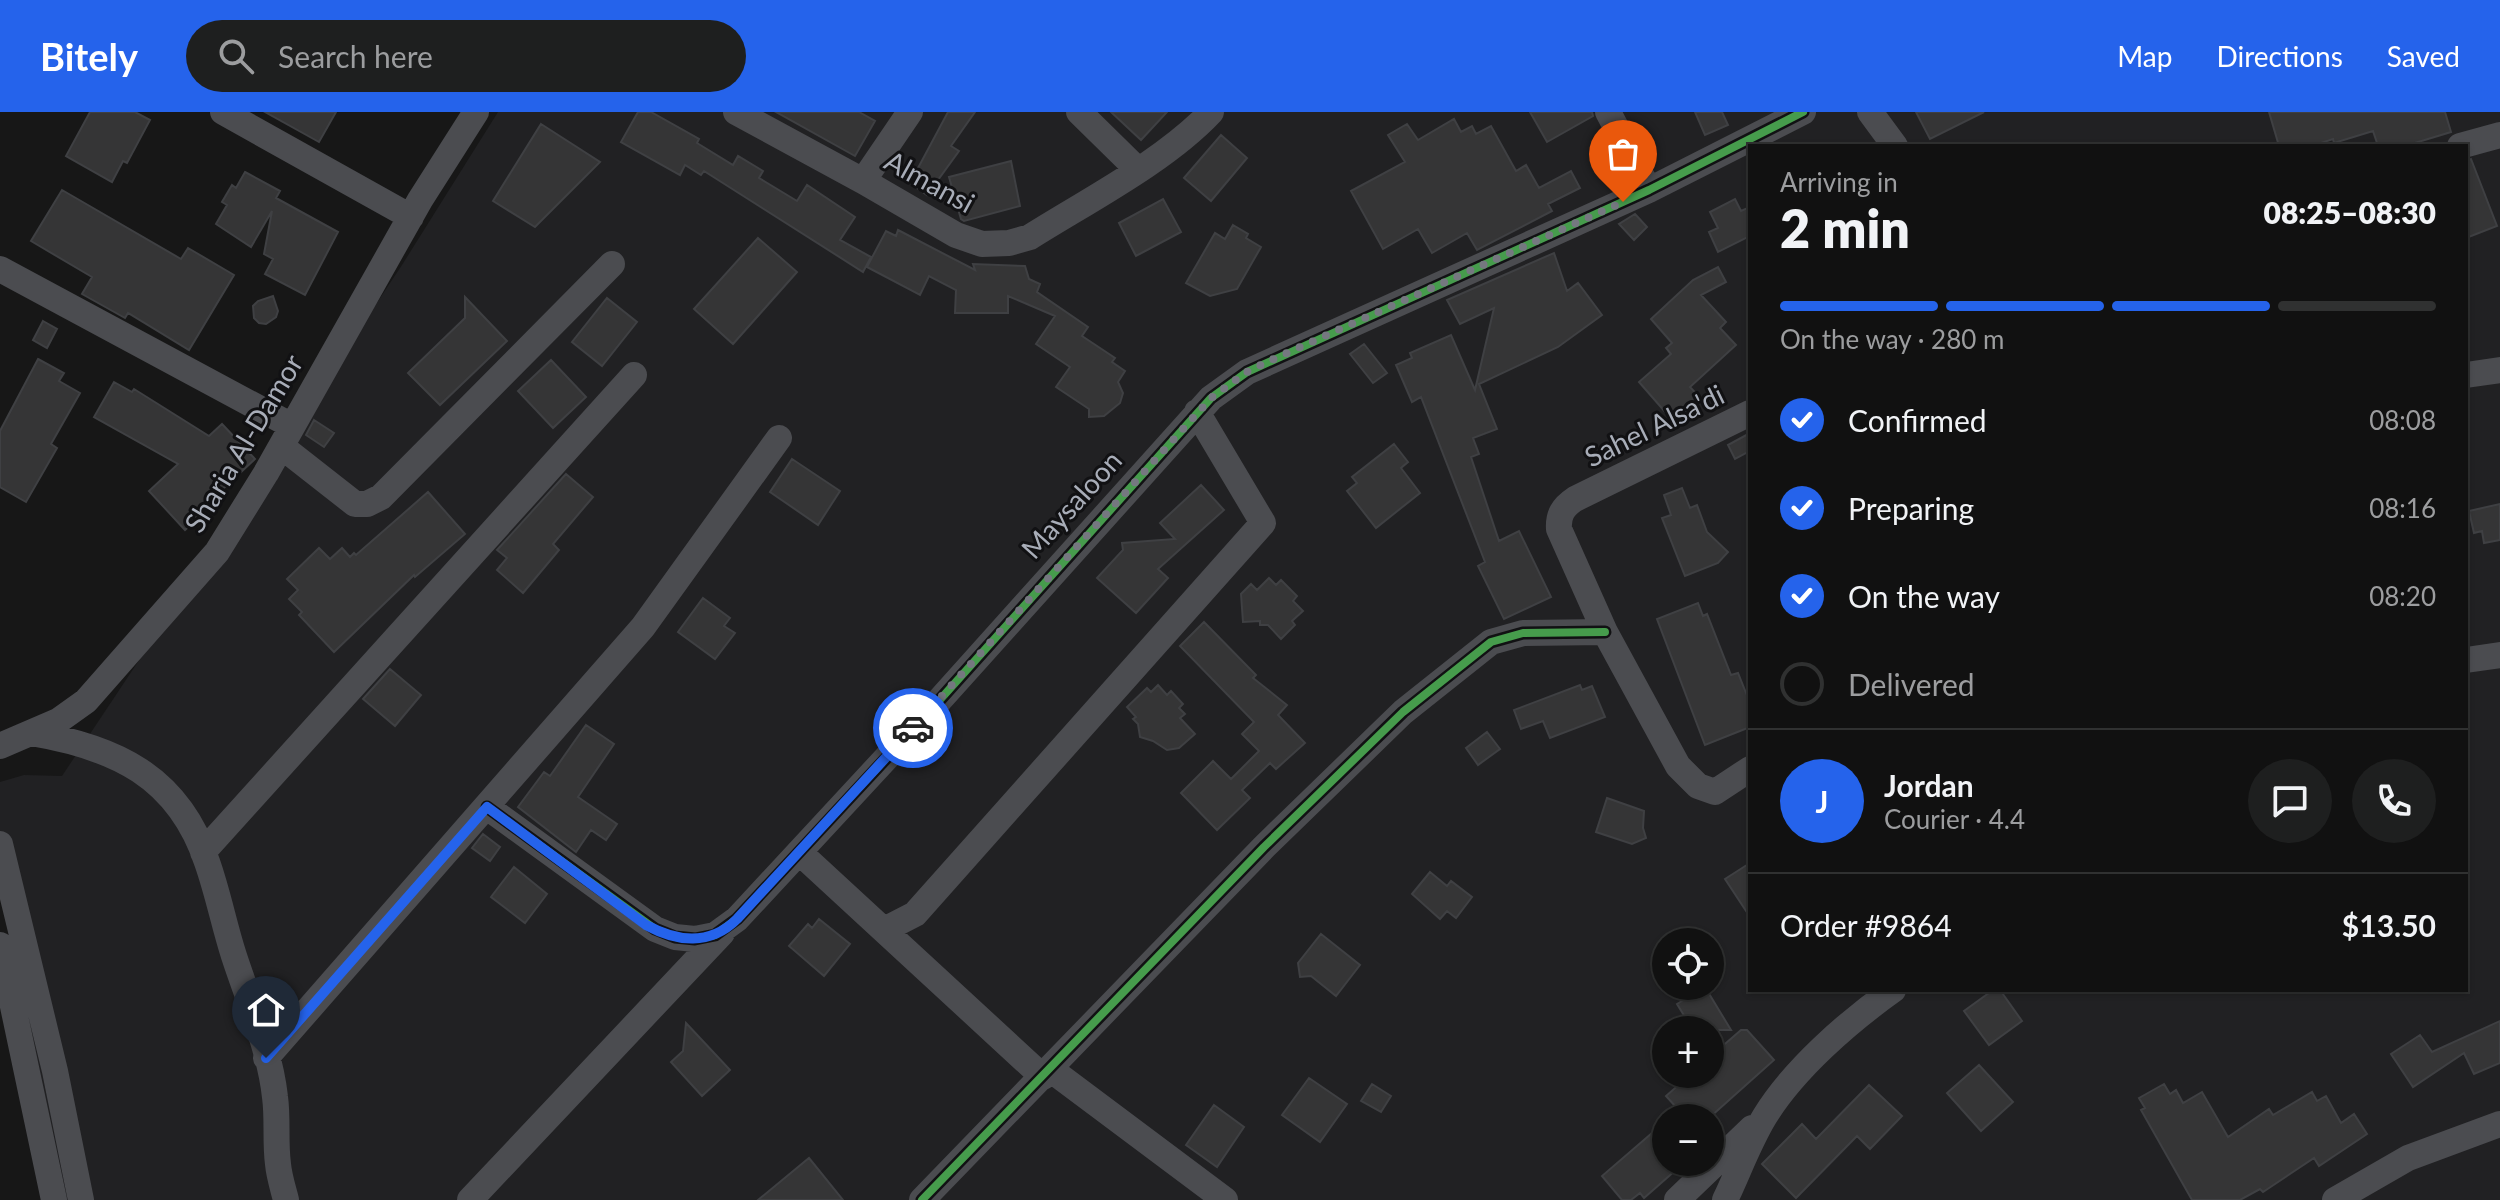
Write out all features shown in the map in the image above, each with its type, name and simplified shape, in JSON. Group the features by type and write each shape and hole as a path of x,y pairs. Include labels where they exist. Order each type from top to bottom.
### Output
{"street":[{"path":"223,112 411,217"},
{"name":"Sharia Al-Damor","path":"0,746 58,721 86,701 217,552 287,436 411,217 476,112"},
{"name":"Almansi","path":"736,112 956,235 982,244 1009,243 1030,237 1137,169 1201,123 1211,112"},
{"path":"863,181 910,112"},
{"path":"1079,112 1137,169"},
{"path":"1608,112 1649,190"},
{"path":"1870,112 1894,144"},
{"name":"Maysaloon","path":"470,1200 928,713 1211,398 1247,372 1649,190 1785,116"},
{"path":"2467,144 2500,135"},
{"path":"0,269 287,436 355,504 367,504 381,497 612,264"},
{"path":"2468,375 2500,370"},
{"path":"203,852 634,375"},
{"path":"884,930 915,914 1263,523 1197,412"},
{"name":"Sahel Alsa'di","path":"1748,414 1575,499 1562,511 1558,520 1559,529 1605,632 1663,741 1688,779 1706,791 1715,792 1748,770"},
{"path":"266,1058 643,627 779,438"},
{"path":"922,1200 1264,847 1403,712 1491,642 1523,633 1605,632"},
{"path":"28,733 97,748 118,756 170,796 203,852 275,1095 278,1165 286,1200"},
{"path":"487,807 655,929 675,937 695,939 724,930"},
{"path":"0,844 55,1071 81,1200"},
{"path":"799,852 1046,1073 1225,1200"},
{"path":"0,945 54,1200"},
{"path":"1677,1200 1765,1115 1813,1057 1890,992"},
{"path":"1725,1200 1765,1115"},
{"path":"2335,1200 2408,1158 2500,1124"}],"shaded area":[{"path":"498,112 2500,112 2500,1200 62,1200 0,884 0,782 24,775 62,776 402,265"}],"building":[{"path":"90,112 135,112 150,120 127,163 123,161 112,182 66,156"},
{"path":"265,112 336,112 319,142"},
{"path":"638,112 651,112 699,139 697,143 733,165 738,156 763,171 759,178 797,201 807,185 855,217 840,240 871,257 863,272 704,171 701,175 685,165 680,175 621,142"},
{"path":"776,112 859,112 875,121 855,156"},
{"path":"948,112 975,112 951,146 959,151 927,195 910,183"},
{"path":"1111,112 1167,112 1141,140"},
{"path":"1530,112 1592,112 1593,116 1547,142"},
{"path":"1695,112 1722,112 1728,125 1705,135"},
{"path":"1916,112 1984,112 1930,139"},
{"path":"2269,112 2445,112 2451,132 2412,144 2377,144 2373,131 2334,143 2333,139 2318,144 2278,144"},
{"path":"1454,119 1461,132 1472,126 1476,134 1491,126 1516,171 1526,165 1539,188 1571,171 1580,188 1548,204 1552,211 1477,250 1467,233 1432,253 1418,229 1383,249 1351,191 1405,162 1388,135 1407,124 1418,140"},
{"path":"541,124 600,162 535,227 493,201"},
{"path":"1221,135 1247,158 1211,201 1184,178"},
{"path":"2471,159 2497,226 2468,237 2468,160"},
{"path":"1011,161 1020,206 964,221 961,219 949,177"},
{"path":"245,172 280,191 276,198 338,232 305,295 265,274 273,259 264,254 272,211 251,247 216,224 227,205 222,202 232,185 236,188"},
{"path":"62,190 181,259 188,248 234,275 189,350 128,313 125,318 82,294 92,277 31,241"},
{"path":"1163,199 1181,232 1136,256 1119,223"},
{"path":"1735,199 1741,211 1748,208 1748,237 1718,252 1709,232 1718,228 1710,212"},
{"path":"1635,214 1647,227 1634,240 1619,224"},
{"path":"1233,225 1261,247 1237,289 1210,296 1186,283 1215,233 1225,239"},
{"path":"898,230 975,270 973,264 1025,266 1029,279 1040,284 1037,292 1088,327 1082,336 1115,358 1112,362 1125,371 1118,382 1123,393 1120,403 1104,416 1089,417 1089,409 1056,387 1070,367 1036,344 1055,316 1008,296 1008,313 955,313 956,290 929,276 920,295 867,267 886,231 896,236"},
{"path":"758,238 797,272 733,344 694,309"},
{"path":"1554,253 1567,291 1578,283 1602,315 1558,347 1479,384 1497,429 1473,438 1479,454 1471,457 1499,541 1519,531 1551,597 1504,619 1478,566 1485,562 1421,397 1412,402 1396,365 1412,358 1410,353 1451,335 1475,390 1494,308 1460,324 1447,300"},
{"path":"1718,267 1726,282 1701,295 1726,322 1720,328 1736,345 1690,387 1701,399 1674,422 1639,382 1671,354 1666,348 1672,343 1651,319 1693,280"},
{"path":"273,296 278,311 276,317 266,324 259,323 254,318 253,306"},
{"path":"465,297 507,341 440,405 408,373 465,318"},
{"path":"607,298 637,322 602,366 572,342"},
{"path":"43,321 57,329 47,348 33,340"},
{"path":"1364,344 1387,373 1373,383 1350,354"},
{"path":"38,359 64,373 59,381 80,393 51,444 57,448 26,502 0,487 0,431"},
{"path":"551,360 586,397 553,428 518,391"},
{"path":"114,382 132,392 134,389 209,436 222,424 255,459 196,514 199,517 185,530 149,491 178,464 94,417"},
{"path":"314,420 334,433 324,447 306,435"},
{"path":"1748,434 1748,452 1735,459 1728,445"},
{"path":"1394,444 1408,462 1401,468 1420,493 1376,528 1347,491 1357,483 1352,477"},
{"path":"792,459 840,491 818,525 770,492"},
{"path":"566,474 593,497 553,544 559,550 523,593 497,570 507,558 497,550"},
{"path":"1201,485 1224,510 1158,569 1168,578 1136,613 1097,578 1123,550 1122,543 1175,539 1160,523"},
{"path":"1682,488 1690,508 1697,505 1707,532 1728,552 1718,563 1685,576 1662,518 1671,515 1664,495"},
{"path":"428,492 465,534 414,575 334,652 299,615 302,612 289,599 298,590 287,579 319,548 330,559 342,548 350,557 354,553 356,555"},
{"path":"2500,504 2500,540 2484,543 2482,531 2474,533 2469,511"},
{"path":"1269,578 1276,585 1281,580 1297,596 1293,601 1303,611 1292,621 1295,625 1281,639 1268,625 1260,625 1260,621 1243,622 1241,594 1251,584 1257,590"},
{"path":"703,598 730,618 724,626 735,633 715,659 678,632"},
{"path":"1698,603 1703,616 1707,614 1731,675 1738,673 1748,698 1748,728 1705,745 1657,619"},
{"path":"1204,622 1256,675 1253,678 1287,705 1278,715 1305,743 1276,769 1270,763 1242,790 1250,798 1217,830 1181,793 1213,761 1231,779 1259,751 1242,734 1254,722 1180,646"},
{"path":"390,669 421,695 395,726 363,699"},
{"path":"1158,685 1167,695 1171,691 1183,704 1179,708 1185,714 1180,718 1195,734 1179,748 1167,750 1140,737 1138,724 1133,719 1136,717 1127,707 1147,688 1151,692"},
{"path":"1580,685 1582,690 1592,686 1605,717 1550,738 1543,721 1521,729 1514,710"},
{"path":"586,725 614,744 578,797 617,824 606,840 591,830 576,852 518,807 544,772 550,776"},
{"path":"1487,732 1500,749 1478,765 1466,748"},
{"path":"1607,798 1644,811 1646,838 1632,844 1596,832"},
{"path":"483,834 500,847 490,861 472,848"},
{"path":"1748,864 1748,914 1725,879"},
{"path":"514,867 547,894 525,923 491,897"},
{"path":"1430,872 1447,886 1451,881 1472,897 1456,918 1447,911 1440,919 1412,894"},
{"path":"819,919 850,944 824,976 789,946 808,924 812,928"},
{"path":"1321,934 1360,965 1336,996 1311,976 1300,977 1298,963"},
{"path":"1990,992 2001,992 2022,1021 1989,1045 1964,1011"},
{"path":"1684,1000 1713,1000 1723,1016 1684,1016 1677,1004"},
{"path":"1724,1018 1731,1030 1724,1030"},
{"path":"2500,1021 2500,1063 2474,1074 2464,1053 2413,1087 2391,1054 2420,1035 2432,1052"},
{"path":"686,1023 730,1070 702,1096 671,1062 683,1051"},
{"path":"1741,1030 1747,1030 1774,1060 1724,1105 1673,1104 1666,1096 1675,1088 1724,1088 1724,1045"},
{"path":"1979,1065 2013,1102 1981,1131 1947,1093"},
{"path":"1309,1078 1347,1104 1320,1142 1282,1115"},
{"path":"1372,1084 1391,1096 1381,1112 1361,1101"},
{"path":"2164,1084 2170,1094 2176,1090 2183,1103 2202,1092 2228,1137 2269,1109 2273,1115 2312,1092 2317,1101 2326,1096 2341,1123 2354,1114 2367,1134 2319,1166 2314,1158 2263,1192 2260,1189 2240,1200 2192,1200 2141,1110 2145,1108 2139,1098"},
{"path":"1869,1085 1902,1116 1870,1149 1857,1136 1796,1198 1762,1164 1802,1124 1816,1139"},
{"path":"1214,1105 1244,1127 1217,1167 1186,1145"},
{"path":"1652,1133 1652,1176 1669,1176 1644,1198 1640,1193 1631,1200 1622,1200 1602,1176"},
{"path":"809,1158 843,1200 758,1200"}],"cycle path":[{"path":"487,807 655,929 675,937 695,939 715,935 737,919 928,713 1211,398 1247,372 1649,190 1803,112"},
{"path":"922,1200 1264,847 1403,712 1491,642 1523,633 1605,632"}],"way so far":[{"path":"913,728 1211,398 1247,372 1267,362 1623,202"}],"route":[{"path":"266,1058 487,807 646,925 675,937 705,938 724,930 737,919 913,728"}]}
